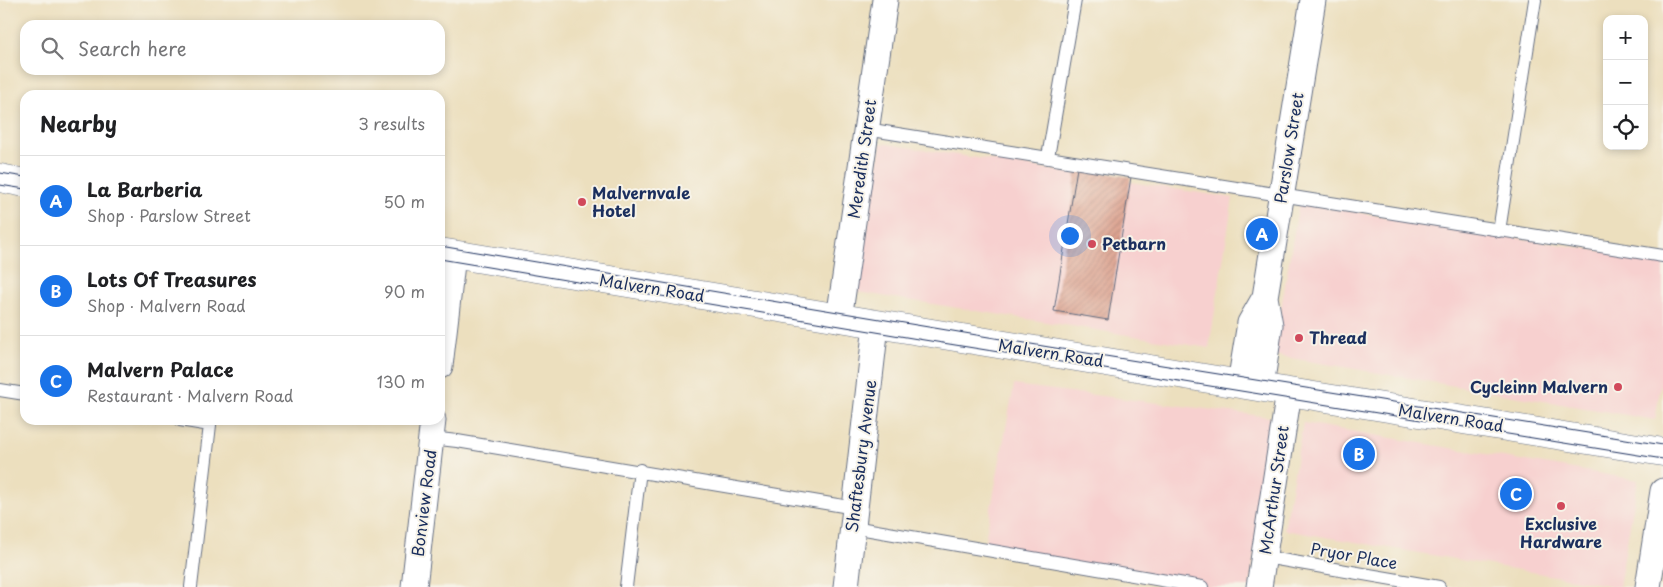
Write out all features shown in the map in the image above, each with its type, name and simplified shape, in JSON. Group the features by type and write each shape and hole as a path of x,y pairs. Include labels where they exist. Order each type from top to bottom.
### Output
{"main road":[{"path":"0,178 20,182"},
{"name":"Malvern Road","path":"446,253 839,319 1663,452"}],"street":[{"name":"Meredith Street","path":"839,319 885,0"},
{"name":"Parslow Street","path":"1250,386 1270,325 1265,297 1313,0"},
{"path":"445,272 446,253"},
{"name":"Shaftesbury Avenue","path":"846,587 876,325"},
{"name":"McArthur Street","path":"1260,587 1289,392"},
{"name":"Bonview Road","path":"414,587 432,429"},
{"path":"1648,587 1663,491"}],"lane":[{"path":"1048,157 1075,0"},
{"path":"1499,231 1535,0"},
{"path":"866,128 1663,256"},
{"path":"0,390 20,393"},
{"path":"191,587 210,425"},
{"path":"432,429 466,442 640,470 854,517 1202,587"},
{"path":"626,587 640,470"},
{"name":"Pryor Place","path":"1264,557 1439,587"}],"shaded area":[{"path":"881,143 1233,198 1209,348 857,292"},
{"path":"1299,203 1663,261 1663,372 1655,420 1273,355"},
{"path":"1014,385 1270,417 1250,587 1209,587 983,551"},
{"path":"1303,423 1638,480 1619,587 1284,530"}],"building":[{"name":"Petbarn","path":"1077,168 1131,177 1108,320 1054,311"}],"tram line":[{"path":"0,173 20,176"},
{"path":"0,185 20,188"},
{"path":"445,247 1049,347 1663,445"},
{"path":"445,260 918,339 1663,459"}],"place":[{"name":"Malvernvale Hotel","path":"582,202"},
{"name":"La Barberia","path":"1262,234"},
{"name":"Petbarn","path":"1092,244"},
{"name":"Thread","path":"1299,338"},
{"name":"Cycleinn Malvern","path":"1618,387"},
{"name":"Lots Of Treasures","path":"1359,454"},
{"name":"Malvern Palace","path":"1516,494"},
{"name":"Exclusive Hardware","path":"1561,506"}]}
